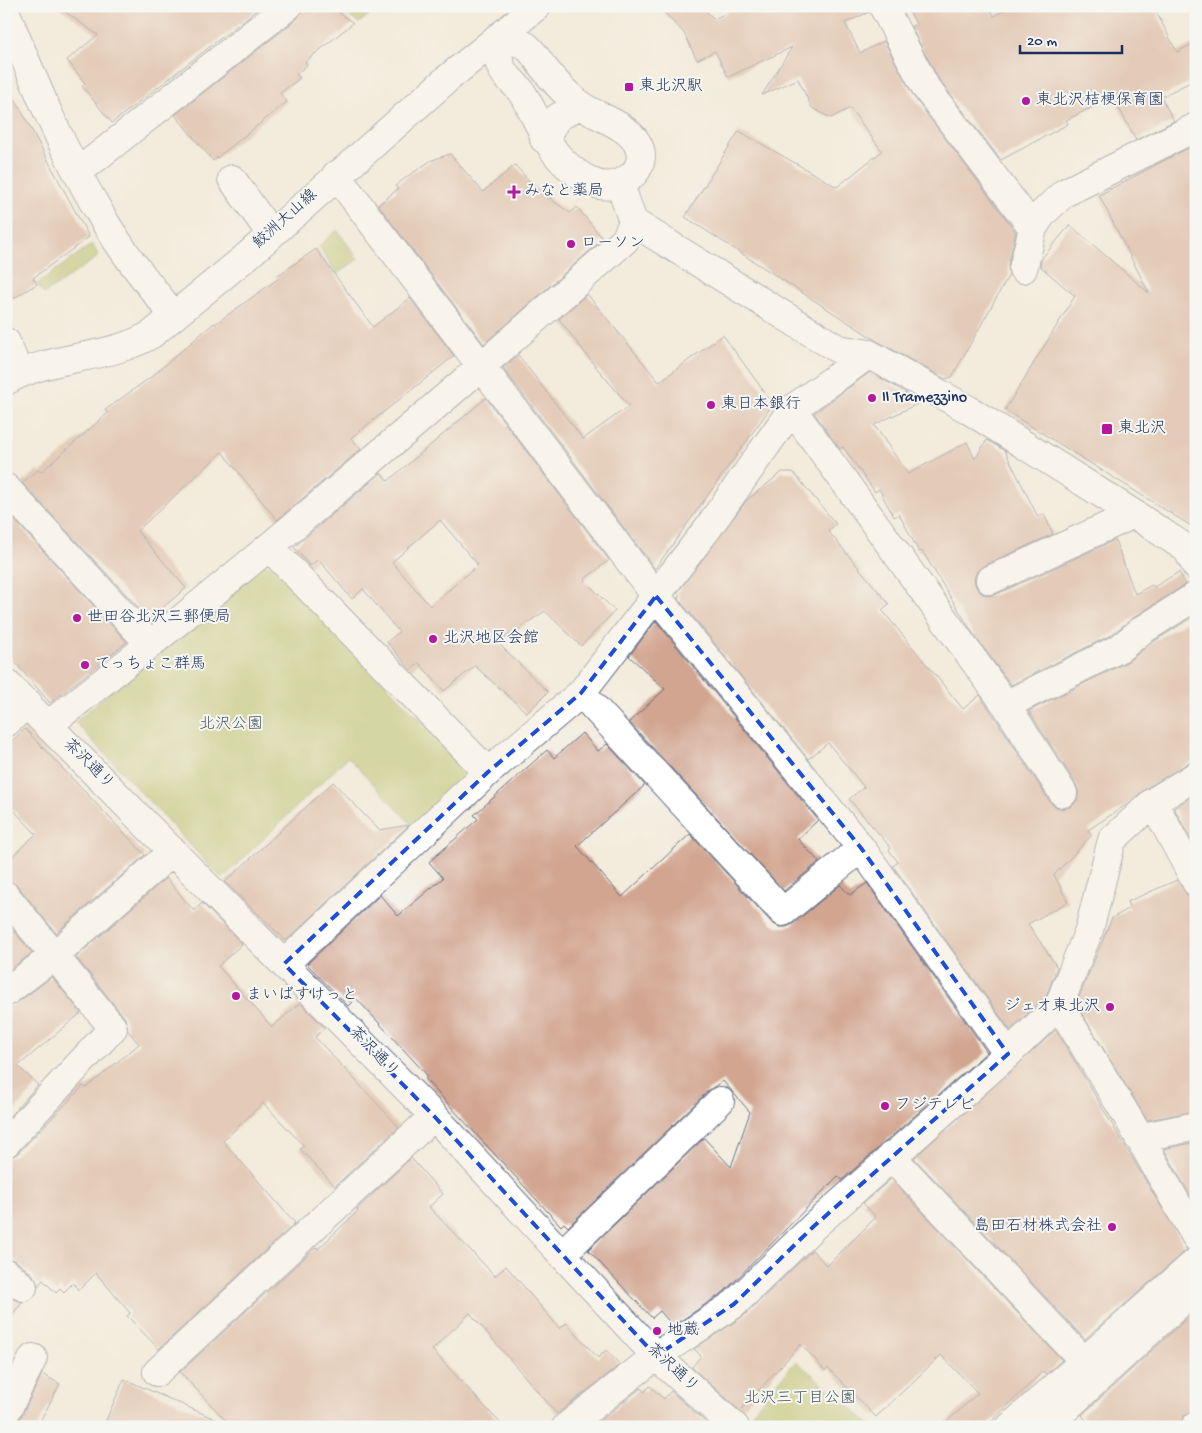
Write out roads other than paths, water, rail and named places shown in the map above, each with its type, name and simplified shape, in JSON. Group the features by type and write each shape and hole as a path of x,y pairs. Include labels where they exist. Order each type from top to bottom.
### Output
{"street":[{"path":"78,172 288,6"},
{"name":"鮫洲大山線","path":"13,377 122,349 152,334 271,234 336,175 537,6"},
{"path":"883,6 926,88 1033,228"},
{"path":"6,13 33,77 97,210 124,250 174,316"},
{"path":"497,38 526,46 545,70 580,104 612,122 637,143 640,162 631,178 620,184 610,186 592,182 561,161 544,139 521,91 500,66 497,38"},
{"path":"544,139 557,118 580,104"},
{"path":"1022,269 1033,228 1064,192 1196,127"},
{"path":"336,175 656,596 861,848 1008,1054"},
{"path":"232,179 271,234"},
{"path":"620,184 633,222 838,349 869,354 969,410 1187,549 1196,566"},
{"path":"48,725 269,546 481,368 625,240 633,222"},
{"path":"6,342 13,377"},
{"path":"284,964 488,772 581,694 708,528 792,409 869,354"},
{"path":"792,409 1006,705 1063,793"},
{"path":"6,488 150,644"},
{"path":"990,580 1134,514"},
{"path":"269,546 488,772"},
{"path":"1006,705 1120,648 1141,631 1196,596"},
{"name":"茶沢通り","path":"6,683 28,703 434,1116 563,1253 656,1356 735,1427"},
{"path":"581,694 783,912 861,848"},
{"path":"6,723 28,703"},
{"path":"566,1427 656,1356 734,1304 891,1156 1008,1054 1059,1005 1088,930 1112,840 1153,802 1196,776"},
{"path":"1153,802 1196,882"},
{"path":"6,992 55,955 173,851"},
{"path":"6,896 113,1028 6,1142"},
{"path":"1059,1005 1196,1237"},
{"path":"563,1253 720,1101"},
{"path":"157,1372 434,1116"},
{"path":"1139,1138 1196,1126"},
{"path":"891,1156 1083,1360"},
{"path":"1010,1427 1083,1360 1196,1262"},
{"path":"1046,1427 1196,1288"},
{"path":"6,1412 34,1358"}],"place":[{"name":"東北沢駅","path":"629,87"},
{"name":"東北沢桔梗保育園","path":"1026,101"},
{"name":"みなと薬局","path":"514,192"},
{"name":"ローソン","path":"571,244"},
{"name":"Il Tramezzino","path":"872,398"},
{"name":"東日本銀行","path":"711,405"},
{"name":"東北沢","path":"1107,429"},
{"name":"世田谷北沢三郵便局","path":"77,618"},
{"name":"北沢地区会館","path":"433,639"},
{"name":"てっちょこ群馬","path":"85,665"},
{"name":"まいばすけっと","path":"236,996"},
{"name":"ジェオ東北沢","path":"1110,1007"},
{"name":"フジテレビ","path":"885,1106"},
{"name":"島田石材株式会社","path":"1112,1227"},
{"name":"地蔵","path":"657,1331"}],"park label":[{"name":"北沢公園","path":"231,725"},
{"name":"北沢三丁目公園","path":"800,1399"}]}
